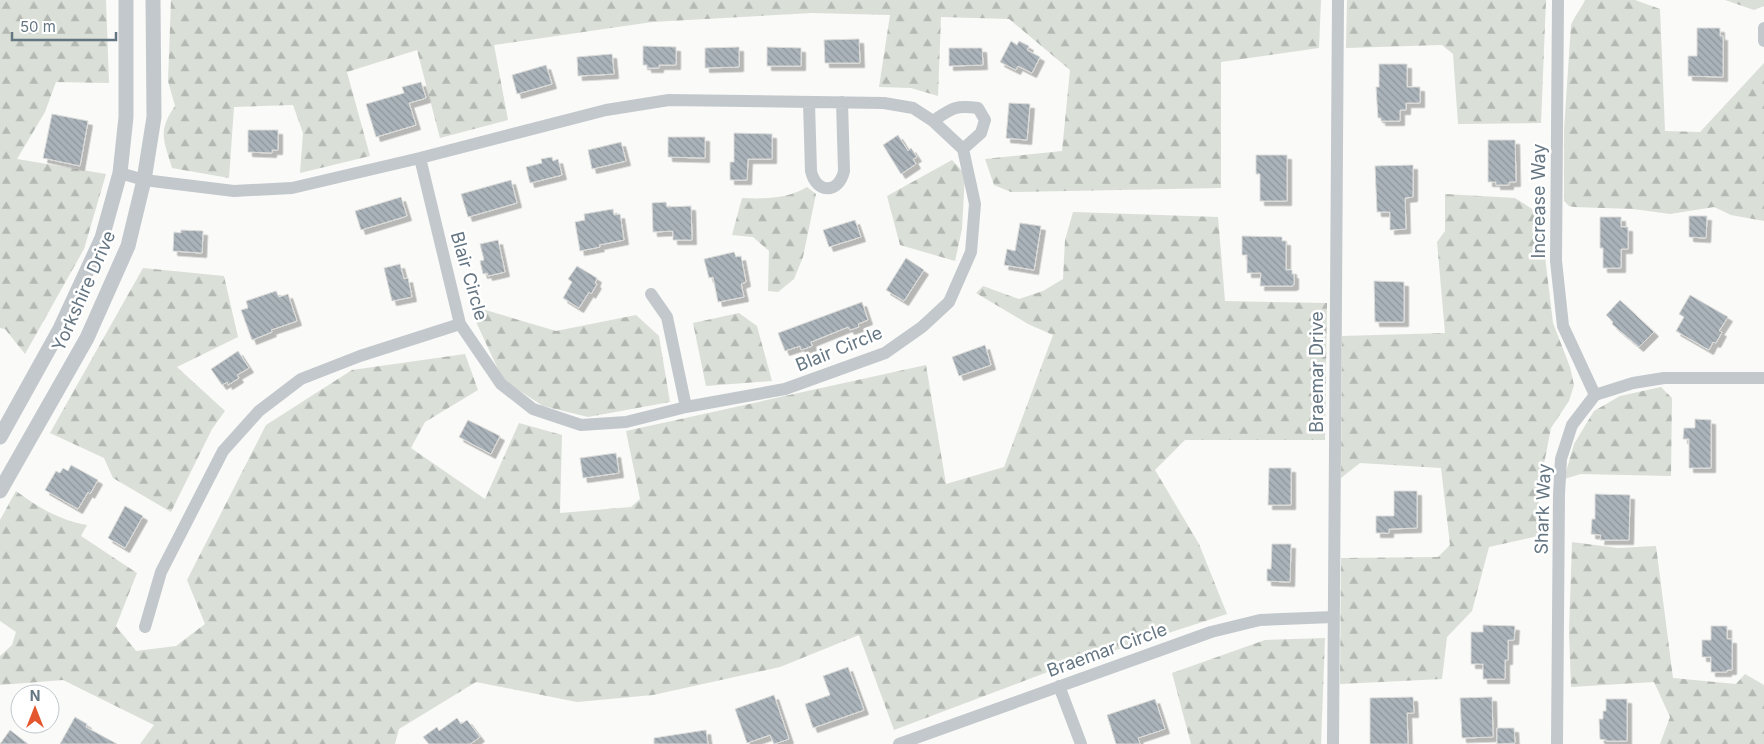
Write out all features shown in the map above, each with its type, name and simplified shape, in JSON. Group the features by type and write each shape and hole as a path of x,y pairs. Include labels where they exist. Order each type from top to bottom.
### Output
{"street":[{"name":"Yorkshire Drive","path":"0,437 60,329 102,238 120,173 126,117 126,0"},
{"name":"Yorkshire Drive","path":"0,491 91,330 128,246 144,180 154,118 154,0"},
{"name":"Braemar Drive","path":"1333,744 1338,0"},
{"name":"Increase Way","path":"1558,0 1556,260 1563,326 1595,395"},
{"path":"1764,28 1764,41"},
{"path":"120,173 144,180 234,191 292,188 420,158 606,110 670,100 884,103 913,108 933,121 963,149 981,133 985,120 978,108 960,106 946,112 933,121"},
{"path":"808,103 813,180 819,186 828,189 836,186 842,180 844,171 842,102"},
{"name":"Blair Circle","path":"420,158 460,324 501,384 533,409 581,425 626,422 686,408 785,389 885,353 922,327 950,302 972,252 975,204 963,149"},
{"path":"650,294 667,317 686,408"},
{"path":"145,627 161,572 223,451 259,411 301,379 360,356 460,324"},
{"path":"1595,395 1633,383 1664,378 1764,378"},
{"name":"Shark Way","path":"1557,744 1559,494 1561,459 1572,426 1595,395"},
{"name":"Braemar Circle","path":"899,744 1211,632 1260,620 1333,616"},
{"path":"1059,686 1081,744"}],"green space":[{"path":"0,0 106,0 109,83 56,82 45,112 17,159 106,174 84,249 25,354 5,329 0,328"},
{"path":"171,0 1321,0 1319,48 1221,62 1221,188 1011,192 994,185 985,159 1062,151 1070,70 1009,19 941,17 938,96 911,88 879,87 890,15 812,13 652,22 494,45 508,120 440,138 417,50 347,72 370,156 300,173 303,133 293,105 234,107 229,178 172,168 164,136 166,123 175,106 168,81"},
{"path":"1347,0 1546,0 1541,123 1458,124 1453,54 1442,45 1346,48"},
{"path":"1585,0 1635,0 1660,9 1665,131 1700,132 1764,63 1764,221 1731,215 1714,207 1670,214 1633,209 1574,207 1569,206 1564,201 1564,130 1571,25"},
{"path":"1725,0 1764,0 1764,6 1754,10"},
{"path":"952,160 965,174 962,229 955,261 900,245 887,196"},
{"path":"807,187 816,194 803,257 794,279 778,292 768,291 769,251 753,237 732,235 742,198 783,196"},
{"path":"1445,194 1515,198 1540,214 1553,323 1570,367 1574,385 1569,401 1551,428 1539,489 1538,536 1489,547 1472,611 1447,637 1442,679 1340,684 1341,558 1438,557 1450,545 1441,468 1360,463 1341,478 1342,336 1445,333 1437,242 1445,231"},
{"path":"1073,212 1218,217 1225,301 1327,303 1325,440 1185,440 1155,470 1199,544 1227,614 1045,673 894,730 859,635 780,667 653,695 577,702 476,682 399,729 395,744 140,744 154,725 63,680 0,685 0,656 12,645 16,632 0,621 0,520 16,491 50,512 67,520 87,525 81,536 137,573 116,626 136,651 176,646 205,624 187,580 266,425 352,370 465,354 478,390 425,422 411,448 485,499 519,423 562,435 560,513 631,507 640,499 626,431 926,365 946,484 1004,467 1053,335 1028,324 976,293 983,286 1019,299 1043,291 1063,279 1065,240"},
{"path":"143,268 224,276 238,337 177,367 225,411 212,429 171,512 113,478 104,458 50,433"},
{"path":"472,306 556,331 636,315 659,336 670,402 588,417 543,406 503,380 477,324"},
{"path":"739,313 757,326 772,381 706,386 693,323"},
{"path":"1661,387 1672,398 1671,476 1581,474 1564,479 1574,444 1594,411 1620,396"},
{"path":"1572,542 1618,548 1656,546 1673,678 1736,684 1745,674 1764,685 1764,744 1660,744 1670,717 1654,682 1571,687 1569,632"},
{"path":"1325,638 1321,744 1191,744 1172,673 1265,640"}],"building":[{"path":"1697,28 1720,28 1720,36 1723,36 1723,77 1688,76 1688,56 1697,56"},
{"path":"859,39 860,63 825,63 824,40"},
{"path":"1011,41 1017,45 1019,41 1029,46 1027,50 1040,57 1032,73 1018,66 1016,70 1000,62"},
{"path":"643,46 676,47 676,65 659,65 659,68 647,68 647,65 643,65"},
{"path":"739,47 739,67 705,68 705,48"},
{"path":"767,47 801,48 801,66 767,66"},
{"path":"949,48 982,48 983,65 949,66"},
{"path":"612,54 614,74 578,76 577,57"},
{"path":"1379,64 1407,64 1407,87 1420,87 1420,103 1406,103 1406,110 1400,110 1400,121 1381,121 1381,118 1378,118 1376,87 1379,87"},
{"path":"546,65 552,84 517,94 512,75"},
{"path":"421,82 426,98 409,103 416,125 376,137 366,104 404,93 402,87"},
{"path":"1009,103 1030,104 1027,140 1006,138"},
{"path":"52,114 88,121 80,166 43,158"},
{"path":"248,130 278,130 278,150 272,150 272,153 248,152"},
{"path":"734,133 772,134 772,159 748,159 747,180 730,180 730,162 734,162"},
{"path":"898,135 908,151 911,148 917,157 913,159 916,164 901,174 883,145"},
{"path":"668,137 705,137 705,158 668,157"},
{"path":"1488,140 1515,140 1516,182 1509,182 1509,185 1496,185 1496,182 1488,182"},
{"path":"621,142 626,161 592,169 588,150"},
{"path":"1256,155 1287,155 1287,201 1260,201 1260,174 1256,174"},
{"path":"552,157 553,161 558,159 562,175 530,183 526,167 542,163 541,159"},
{"path":"1413,165 1413,197 1405,198 1406,229 1390,230 1390,212 1377,212 1375,166"},
{"path":"511,180 517,203 468,217 461,194"},
{"path":"401,197 407,216 361,230 355,211"},
{"path":"666,202 667,207 691,206 692,240 673,240 673,231 653,232 652,203"},
{"path":"613,209 614,215 620,214 624,240 580,251 575,222 585,220 584,214"},
{"path":"1689,216 1707,216 1706,238 1689,237"},
{"path":"1600,217 1621,217 1621,227 1628,227 1628,249 1621,249 1621,268 1603,268 1603,248 1600,248"},
{"path":"855,220 861,237 829,247 823,230"},
{"path":"1020,223 1041,226 1034,270 1004,265 1007,249 1015,251"},
{"path":"181,230 203,231 202,253 173,251 174,232 181,233"},
{"path":"1242,236 1282,237 1282,241 1286,241 1286,270 1292,270 1294,285 1260,286 1261,273 1247,273 1247,255 1242,255"},
{"path":"498,240 505,272 488,276 487,273 483,274 480,261 484,260 480,244"},
{"path":"734,252 736,257 741,256 746,282 741,284 744,297 718,302 713,277 709,278 704,259"},
{"path":"906,258 924,270 904,301 886,290"},
{"path":"400,264 404,279 408,278 412,297 392,301 384,268"},
{"path":"577,266 597,278 595,283 597,284 591,294 589,292 579,308 563,298 572,282 568,279"},
{"path":"1374,281 1404,282 1404,322 1375,322"},
{"path":"276,291 279,297 288,294 297,321 271,330 272,332 252,340 241,310 248,308 246,301"},
{"path":"1690,295 1728,317 1719,331 1722,332 1716,343 1713,342 1709,350 1676,331 1684,317 1679,314"},
{"path":"1620,300 1654,332 1639,347 1612,324 1613,322 1606,315"},
{"path":"862,302 868,320 858,324 859,327 850,330 848,327 811,342 812,346 801,350 800,346 785,351 778,333"},
{"path":"985,345 991,365 959,376 952,357"},
{"path":"238,351 249,368 237,375 239,378 228,385 227,382 222,385 211,369"},
{"path":"1695,419 1711,420 1711,468 1689,468 1689,439 1683,439 1684,428 1695,428"},
{"path":"468,420 500,436 491,454 459,437"},
{"path":"616,453 619,473 583,478 580,458"},
{"path":"71,465 98,480 78,509 45,490 56,471 60,473 63,468 68,471"},
{"path":"1269,468 1291,468 1291,505 1268,505"},
{"path":"1394,491 1417,491 1417,528 1389,529 1389,533 1376,533 1376,516 1394,516"},
{"path":"1595,494 1630,495 1629,540 1600,540 1601,535 1591,534 1592,519 1595,519"},
{"path":"125,506 143,516 125,548 108,538"},
{"path":"1272,544 1291,544 1290,582 1267,581 1267,569 1271,569"},
{"path":"1483,625 1515,626 1514,640 1508,640 1508,660 1505,660 1505,679 1483,679 1483,664 1471,664 1471,632 1483,632"},
{"path":"1711,626 1727,626 1727,639 1732,639 1732,670 1727,670 1727,672 1711,672 1711,657 1702,657 1702,640 1711,640"},
{"path":"848,667 864,710 813,728 805,704 830,695 823,676"},
{"path":"774,695 789,739 774,744 770,735 747,743 735,709"},
{"path":"1413,697 1414,713 1407,713 1408,744 1370,744 1370,698"},
{"path":"1492,697 1493,737 1462,738 1460,698"},
{"path":"1155,699 1165,729 1138,738 1140,744 1116,744 1107,715"},
{"path":"1606,699 1627,699 1627,741 1606,741 1600,739 1599,719 1603,719 1603,711 1606,711"},
{"path":"75,717 87,724 86,727 117,744 60,744"},
{"path":"457,718 461,724 467,720 480,737 470,744 429,744 423,737 437,727 439,731"},
{"path":"1497,728 1514,728 1515,743 1497,744"},
{"path":"10,730 10,734 15,734 28,744 0,744"},
{"path":"706,730 708,744 654,744 654,738"}]}
